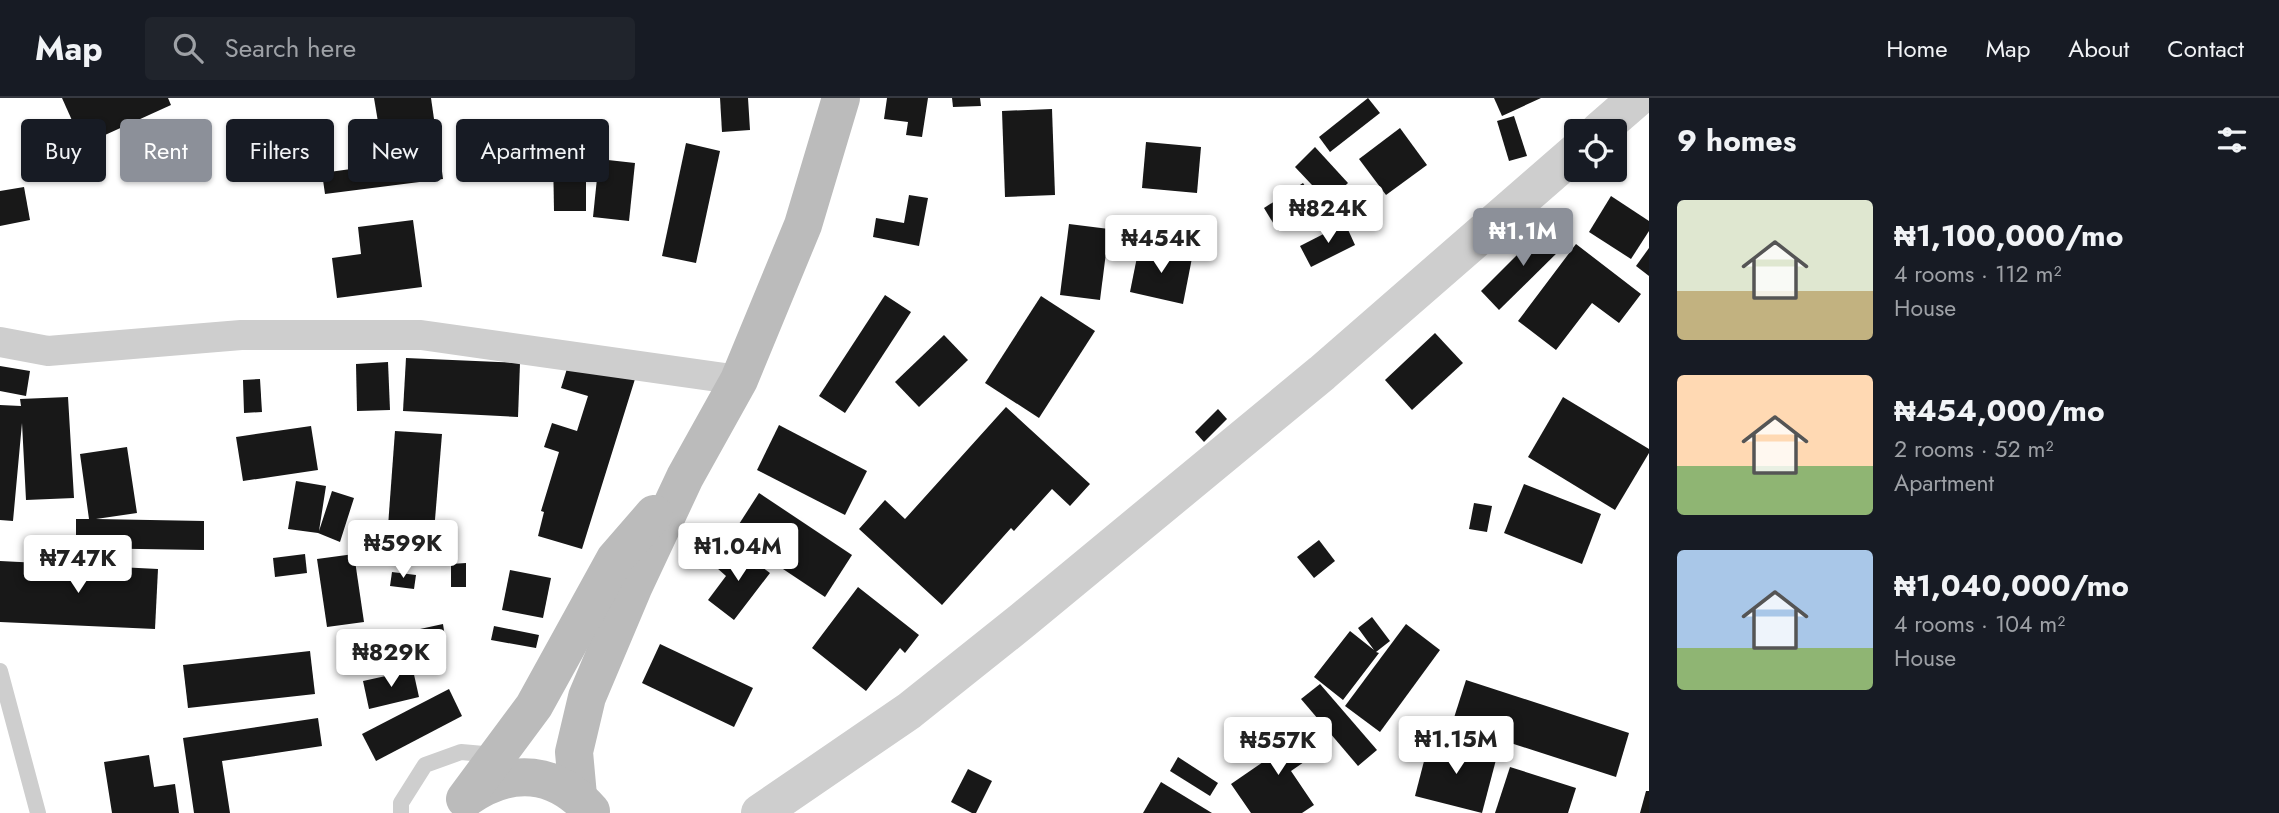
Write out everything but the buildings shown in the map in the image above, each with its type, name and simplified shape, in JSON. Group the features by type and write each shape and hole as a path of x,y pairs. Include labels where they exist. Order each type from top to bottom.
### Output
{"main road":[{"path":"585,805 574,752 587,697 633,588 685,477 739,380 803,225 841,98"},
{"path":"459,806 534,706 615,559 685,477"},
{"path":"459,806 486,785 509,778 533,777 557,784 585,805"}],"street":[{"path":"1613,119 1637,98"},
{"path":"763,810 909,711 1023,620 1322,373 1564,162"},
{"path":"0,342 48,351 241,335 421,335 739,380"}],"lane":[{"path":"0,671 38,813"},
{"path":"401,813 401,803 425,765 461,752 497,755"}]}
